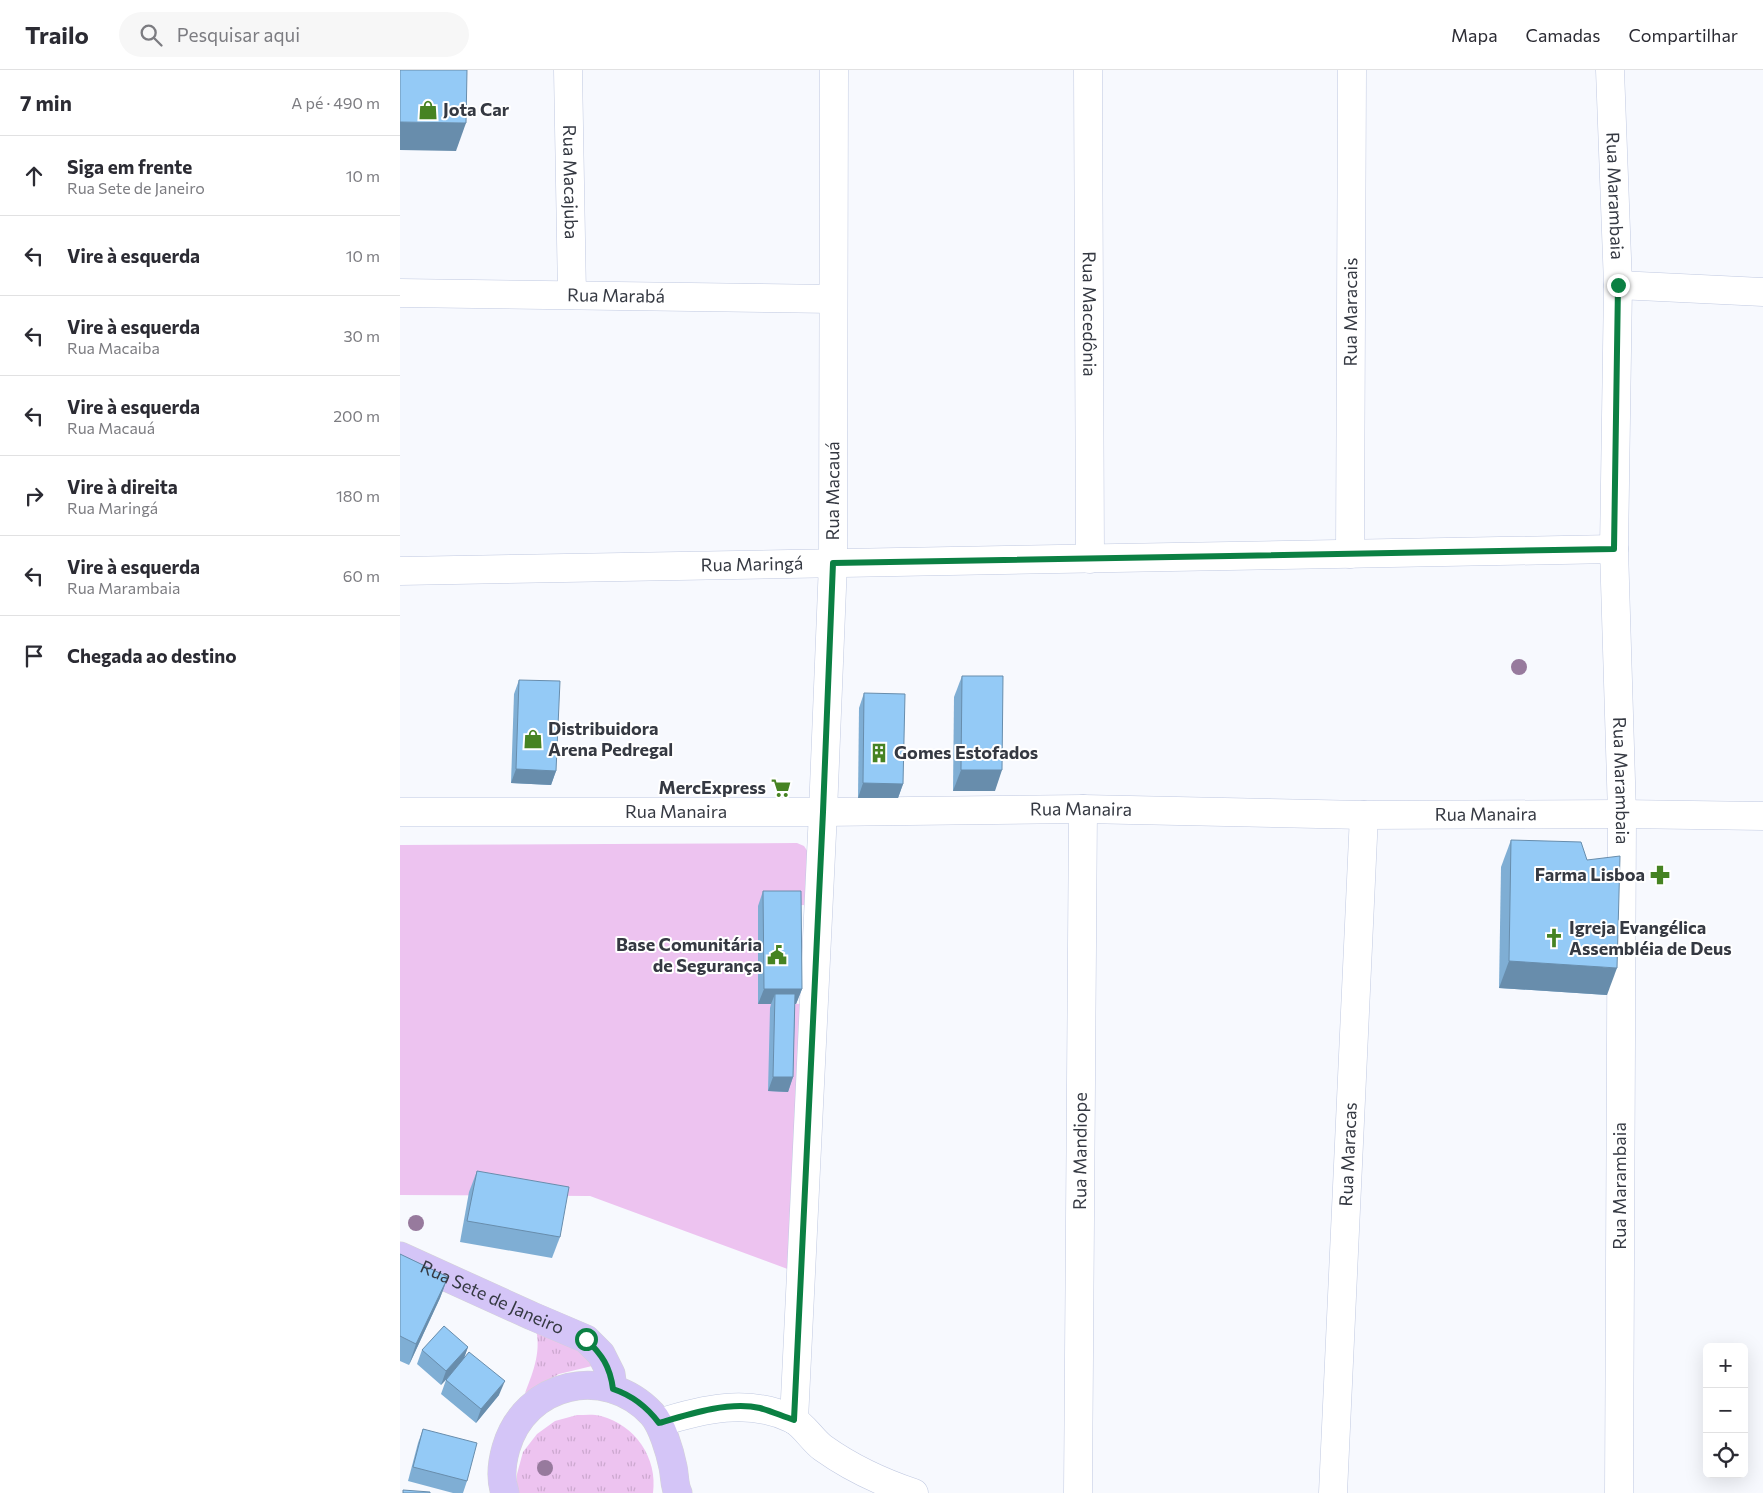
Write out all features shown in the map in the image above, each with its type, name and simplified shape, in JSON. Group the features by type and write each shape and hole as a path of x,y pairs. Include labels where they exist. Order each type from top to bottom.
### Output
{"main road":[{"name":"Rua Sete de Janeiro","path":"400,1256 586,1339 601,1354 611,1374 613,1389"},
{"path":"505,1493 502,1459 510,1432 527,1410 550,1393 576,1385 604,1386 613,1389 640,1403 653,1414 659,1423 672,1480 678,1493"}],"street":[{"name":"Rua Macajuba","path":"568,70 572,295"},
{"name":"Rua Macauá","path":"794,1420 833,563 834,70"},
{"name":"Rua Macedônia","path":"1088,70 1090,559"},
{"name":"Rua Maracais","path":"1350,554 1352,70"},
{"name":"Rua Marambaia","path":"1610,70 1618,285 1614,549 1622,814 1619,1493"},
{"path":"1618,285 1763,292"},
{"name":"Rua Marabá","path":"400,293 833,299"},
{"name":"Rua Maringá","path":"400,570 1614,549"},
{"name":"Rua Manaira","path":"400,812 823,812 1083,809 1364,816 1622,814 1763,816"},
{"name":"Rua Mandiope","path":"1078,1493 1083,809"},
{"name":"Rua Maracas","path":"1333,1493 1364,816"},
{"path":"659,1423 686,1414 734,1406 759,1408 794,1420 821,1446 853,1468 895,1487 914,1493"}],"green space":[{"path":"797,843 804,846 808,852 806,905 758,906 758,1003 804,1004 793,1271 590,1196 400,1195 400,845"},
{"path":"535,1325 591,1359 592,1366 559,1374 525,1393 536,1360 538,1343"},
{"path":"577,1415 601,1416 613,1420 634,1435 642,1445 652,1467 653,1493 517,1493 517,1474 523,1452 537,1434 555,1421"}],"building":[{"name":"Jota Car","path":"400,70 467,70 466,123 400,122"},
{"path":"962,676 1003,676 1002,770 961,770"},
{"name":"Distribuidora Arena Pedregal","path":"519,680 560,681 556,771 516,769"},
{"name":"Gomes Estofados","path":"864,693 905,694 903,784 863,783"},
{"name":"Igreja Evangélica Assembléia de Deus","path":"1511,840 1581,842 1587,860 1620,856 1617,968 1509,961"},
{"name":"Base Comunitária de Segurança","path":"763,891 801,891 802,989 764,989"},
{"path":"775,994 795,994 793,1077 773,1077"},
{"path":"477,1171 569,1187 560,1237 467,1221"},
{"path":"400,1254 448,1277 416,1344 400,1336"},
{"path":"444,1326 468,1347 446,1371 422,1350"},
{"path":"469,1352 505,1381 481,1409 446,1380"},
{"path":"423,1429 477,1443 467,1481 413,1467"},
{"path":"403,1490 430,1492 430,1493 403,1493"}],"place":[{"name":"Jota Car","path":"428,110"},
{"name":"Distribuidora Arena Pedregal","path":"533,739"},
{"name":"Gomes Estofados","path":"879,753"},
{"name":"MercExpress","path":"781,788"},
{"name":"Farma Lisboa","path":"1660,875"},
{"name":"Igreja Evangélica Assembléia de Deus","path":"1554,938"},
{"name":"Base Comunitária de Segurança","path":"777,955"}],"route":[{"path":"586,1339 601,1354 611,1374 613,1389 640,1403 653,1414 659,1423 686,1414 734,1406 759,1408 794,1420 833,563 1614,549 1618,285"}]}
